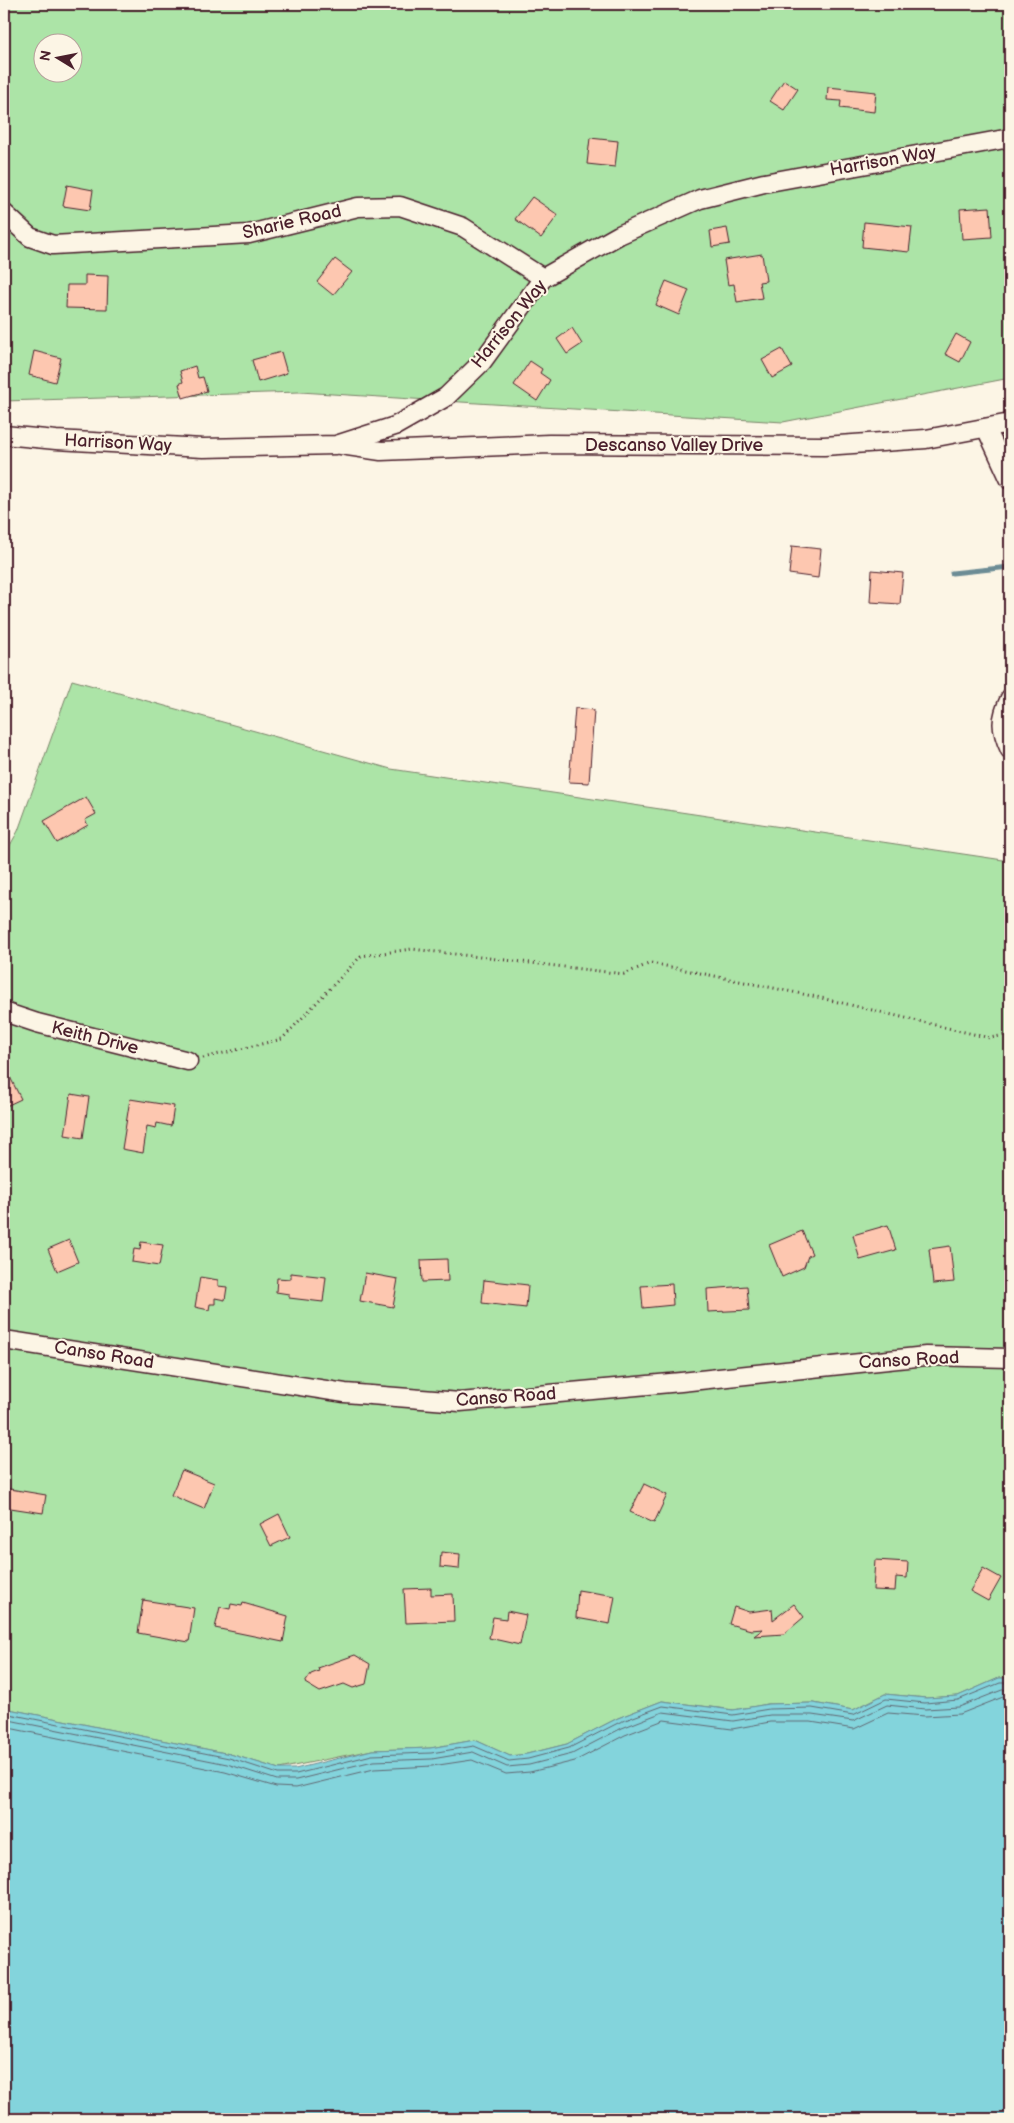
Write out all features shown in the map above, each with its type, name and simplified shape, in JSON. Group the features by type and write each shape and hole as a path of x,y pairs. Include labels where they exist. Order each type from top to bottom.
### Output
{"street":[{"name":"Harrison Way","path":"4,435 56,440 203,448 336,445 395,426 446,397 482,362 543,278 619,235 700,199 764,183 1010,138"},
{"name":"Sharie Road","path":"4,213 30,237 53,245 249,234 358,207 400,206 463,227 543,278"},
{"name":"Descanso Valley Drive","path":"336,445 381,451 549,444 824,446 926,439 1010,423"},
{"path":"986,428 1010,480"},
{"path":"1010,698 1002,715 1002,733 1010,750"},
{"name":"Keith Drive","path":"4,1012 37,1023 188,1061"},
{"name":"Canso Road","path":"4,1340 345,1393 460,1402 681,1382 926,1356 1010,1358"}],"path":[{"path":"188,1061 282,1039 361,956 412,949 624,974 651,963 817,997 990,1038 1010,1034"}],"green space":[{"path":"4,4 1010,4 1010,378 783,422 300,392 4,401"},
{"path":"72,680 391,769 1010,861 1010,1678 999,1678 958,1696 926,1698 885,1694 853,1710 813,1703 768,1704 734,1710 662,1701 618,1718 567,1744 527,1754 510,1756 475,1740 431,1748 372,1750 279,1769 230,1754 4,1708 4,856 18,831"}],"water":[{"path":"999,1678 1010,1678 1010,2119 4,2119 4,1708 230,1754 279,1769 295,1769 372,1750 430,1748 475,1740 510,1756 527,1754 567,1744 618,1718 662,1701 733,1710 768,1704 813,1703 853,1710 885,1694 926,1698 958,1696"}],"building":[{"path":"784,80 798,89 784,110 770,101"},
{"path":"828,87 876,92 874,112 840,108 841,101 827,100"},
{"path":"590,138 618,141 615,167 587,164"},
{"path":"67,185 93,190 90,210 63,206"},
{"path":"532,197 558,215 541,238 515,219"},
{"path":"990,207 992,237 962,239 960,209"},
{"path":"864,222 912,227 909,252 862,247"},
{"path":"727,228 730,244 712,247 710,231"},
{"path":"762,254 766,281 759,282 762,298 737,302 734,284 728,285 724,260"},
{"path":"335,259 352,272 333,295 317,282"},
{"path":"85,275 108,276 107,309 66,308 67,285 85,285"},
{"path":"666,281 689,290 679,315 656,305"},
{"path":"572,328 582,344 567,354 557,339"},
{"path":"956,334 970,342 960,362 945,354"},
{"path":"782,349 792,367 772,378 762,360"},
{"path":"34,351 61,358 55,382 29,375"},
{"path":"281,352 287,373 258,382 252,360"},
{"path":"530,361 542,369 540,373 550,380 537,401 514,385"},
{"path":"195,366 198,378 203,377 207,391 183,398 179,384 183,382 180,371"},
{"path":"792,546 821,549 818,578 789,574"},
{"path":"872,570 903,573 900,604 870,602"},
{"path":"575,708 594,710 589,783 569,782"},
{"path":"86,797 96,814 85,820 88,825 57,843 44,821"},
{"path":"4,1065 21,1099 4,1107"},
{"path":"71,1094 89,1097 83,1138 65,1135"},
{"path":"130,1099 174,1106 171,1126 157,1123 156,1128 147,1126 143,1153 122,1149"},
{"path":"888,1225 896,1250 860,1260 853,1235"},
{"path":"802,1231 812,1254 808,1256 804,1267 782,1277 769,1245"},
{"path":"69,1240 78,1262 57,1271 48,1249"},
{"path":"141,1242 163,1245 159,1266 132,1262 134,1249 140,1250"},
{"path":"950,1246 954,1282 933,1284 929,1249"},
{"path":"447,1259 448,1281 422,1282 421,1260"},
{"path":"291,1273 326,1277 323,1302 289,1298 289,1294 276,1292 277,1278 291,1279"},
{"path":"365,1273 398,1279 393,1307 360,1301"},
{"path":"200,1277 218,1280 218,1286 227,1287 225,1300 215,1298 215,1304 210,1304 209,1310 195,1307"},
{"path":"484,1280 528,1285 526,1308 482,1303"},
{"path":"672,1284 673,1305 643,1308 641,1286"},
{"path":"747,1286 749,1310 708,1312 707,1289"},
{"path":"182,1470 214,1483 204,1509 171,1495"},
{"path":"644,1484 667,1495 654,1523 630,1512"},
{"path":"4,1488 46,1495 43,1513 4,1507"},
{"path":"279,1514 290,1537 271,1546 260,1524"},
{"path":"441,1552 460,1554 459,1569 440,1567"},
{"path":"875,1560 908,1562 907,1578 896,1577 895,1591 873,1590"},
{"path":"983,1568 1001,1578 988,1601 970,1591"},
{"path":"431,1588 431,1595 453,1594 454,1621 406,1623 404,1589"},
{"path":"578,1590 615,1596 610,1624 576,1618"},
{"path":"143,1600 194,1608 189,1642 138,1633"},
{"path":"243,1603 288,1616 283,1642 215,1628 220,1607 230,1609 231,1604 242,1606"},
{"path":"794,1604 804,1617 784,1634 754,1636 763,1629 751,1630 729,1624 734,1607 749,1612 772,1609 773,1620"},
{"path":"507,1611 526,1615 520,1645 489,1638 493,1617 506,1619"},
{"path":"355,1655 370,1664 366,1684 353,1688 344,1684 320,1692 305,1683 311,1674 319,1671 318,1668"}],"waterway":[{"path":"952,573 1010,567"}]}
